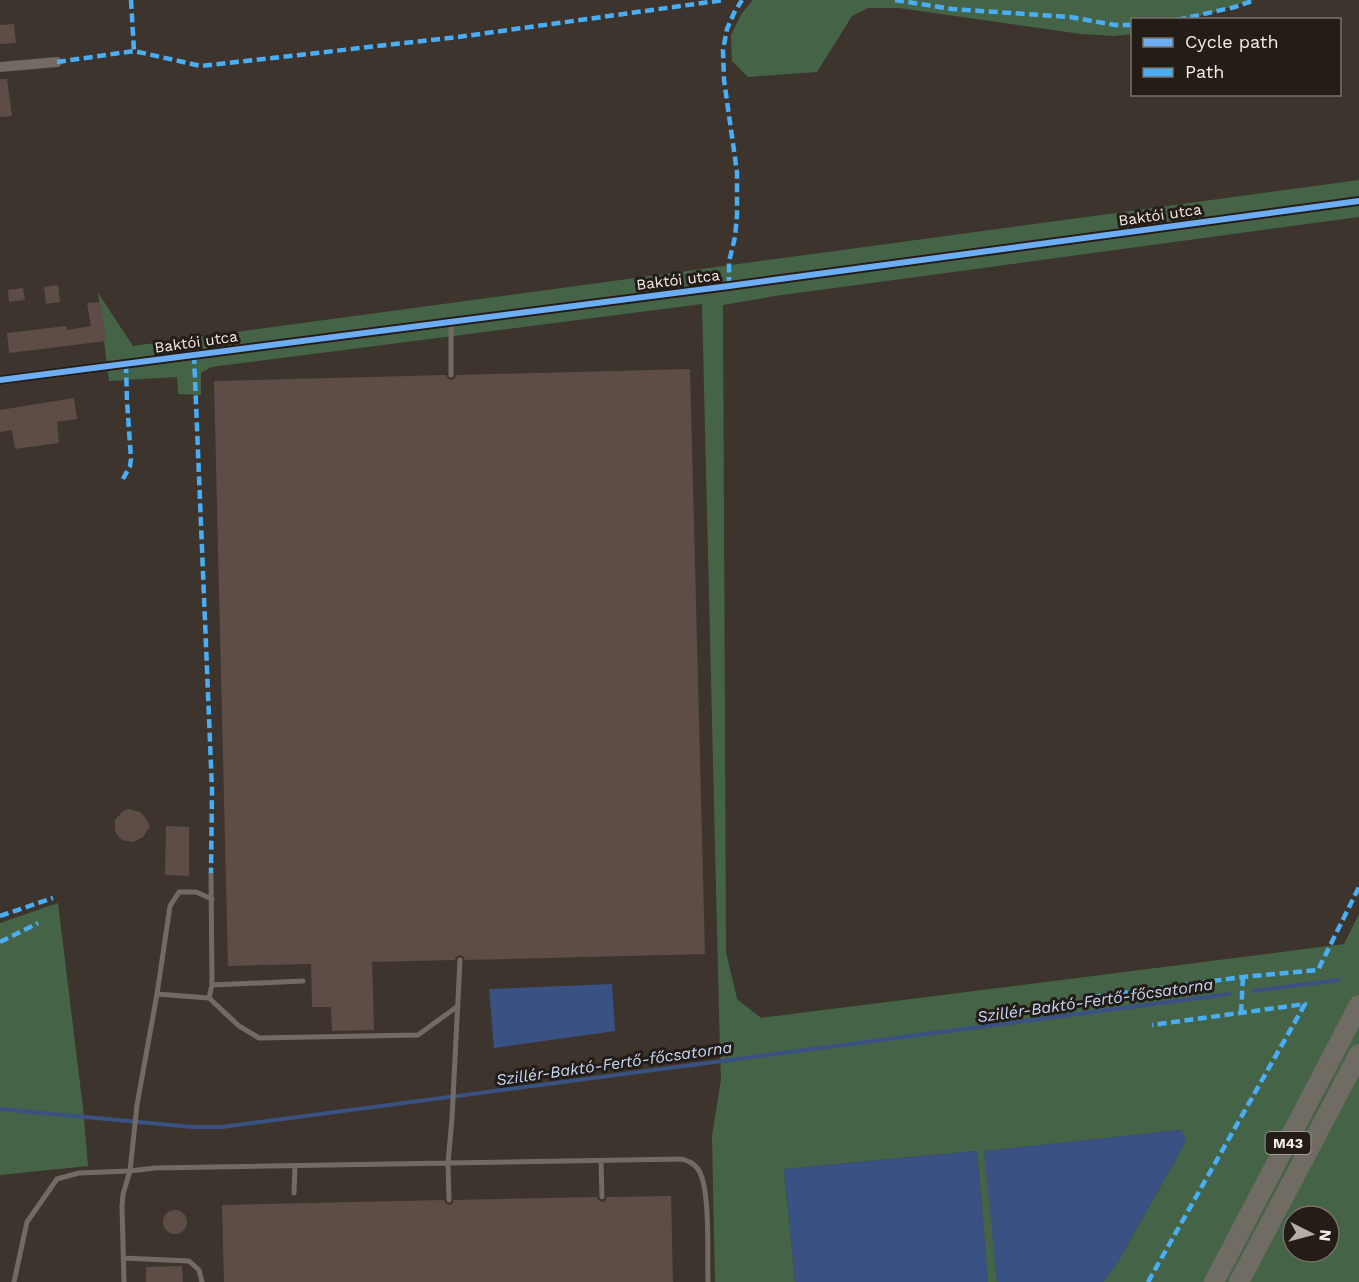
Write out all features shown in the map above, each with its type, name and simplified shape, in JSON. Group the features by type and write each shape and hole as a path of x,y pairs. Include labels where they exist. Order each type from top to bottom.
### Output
{"highway":[{"name":"M43","path":"1214,1282 1359,1005"},
{"name":"M43","path":"1239,1282 1359,1054"}],"street":[{"path":"0,67 57,62"},
{"name":"Baktói utca","path":"0,380 1359,201"}],"lane":[{"path":"451,322 451,375"},
{"path":"209,998 212,985 211,873"},
{"path":"124,1282 123,1194 130,1171 137,1106 170,906 179,892 196,892 212,899"},
{"path":"449,1200 448,1163 460,960"},
{"path":"212,985 303,981"},
{"path":"157,994 209,998 239,1026 259,1038 418,1035 458,1006"},
{"path":"14,1282 27,1222 57,1179 79,1173 155,1168 682,1159 694,1164 704,1185 708,1282"},
{"path":"601,1161 602,1197"},
{"path":"294,1193 295,1166"},
{"path":"123,1258 189,1261 199,1270 202,1282"}],"green space":[{"path":"753,0 1254,0 1193,18 1131,18 1131,34 1114,36 1081,34 899,8 868,8 852,16 817,72 748,77 732,61 731,35 742,13"},
{"path":"1359,180 1359,217 723,305 726,952 737,999 761,1018 1344,944 1359,914 1359,1282 1103,1282 1116,1265 1186,1141 1181,1130 985,1151 997,1282 988,1282 977,1151 784,1169 795,1282 715,1282 712,1136 721,1079 702,304 211,367 201,373 201,395 178,394 177,377 109,381 98,293 133,346"},
{"path":"58,903 88,1166 0,1175 0,923"}],"water":[{"path":"612,984 615,1031 494,1048 489,989"},
{"path":"1181,1130 1186,1141 1116,1265 1103,1282 997,1282 984,1151"},
{"path":"977,1151 988,1282 795,1282 784,1169"}],"building":[{"path":"14,24 16,43 0,44 0,25"},
{"path":"0,79 7,79 12,116 0,117"},
{"path":"58,285 60,302 46,304 44,287"},
{"path":"23,288 25,300 9,302 8,290"},
{"path":"101,302 106,341 9,353 7,333 66,326 67,330 91,326 87,303"},
{"path":"690,369 705,954 465,960 460,955 455,960 372,962 374,1030 332,1031 331,1007 312,1007 311,964 228,966 214,381 446,375 452,380 456,375"},
{"path":"74,398 77,419 57,422 59,443 15,449 12,430 0,432 0,410"},
{"path":"129,809 140,812 150,826 143,837 133,842 122,840 115,831 115,820 123,811"},
{"path":"166,826 189,827 189,876 165,875"},
{"path":"671,1196 673,1282 224,1282 222,1205 444,1200 449,1205 454,1200 597,1197 602,1202 607,1197"},
{"path":"175,1210 180,1211 186,1217 186,1227 180,1233 175,1234 170,1233 164,1227 163,1222 164,1217 170,1211"},
{"path":"182,1266 183,1282 146,1282 146,1267"}],"waterway":[{"name":"Szillér-Baktó-Fertő-főcsatorna","path":"1253,991 1338,980"},
{"name":"Szillér-Baktó-Fertő-főcsatorna","path":"0,1109 192,1127 222,1127 1229,994"}],"marked path":[{"path":"131,0 134,51"},
{"path":"57,62 134,51 201,66 458,37 724,0"},
{"path":"729,286 729,262 737,216 737,172 724,80 723,50 727,29 742,0"},
{"path":"895,0 952,9 1070,17 1115,25 1131,25"},
{"path":"1186,18 1255,0"},
{"path":"194,355 212,790 211,873"},
{"path":"123,479 131,459 126,364"},
{"path":"1092,997 1243,977 1318,970 1359,887"},
{"path":"0,916 53,898"},
{"path":"0,942 38,923"},
{"path":"1241,1013 1243,977"},
{"path":"1148,1282 1305,1004 1152,1025"}],"cycle path":[{"path":"0,380 729,286 1359,201"}]}
